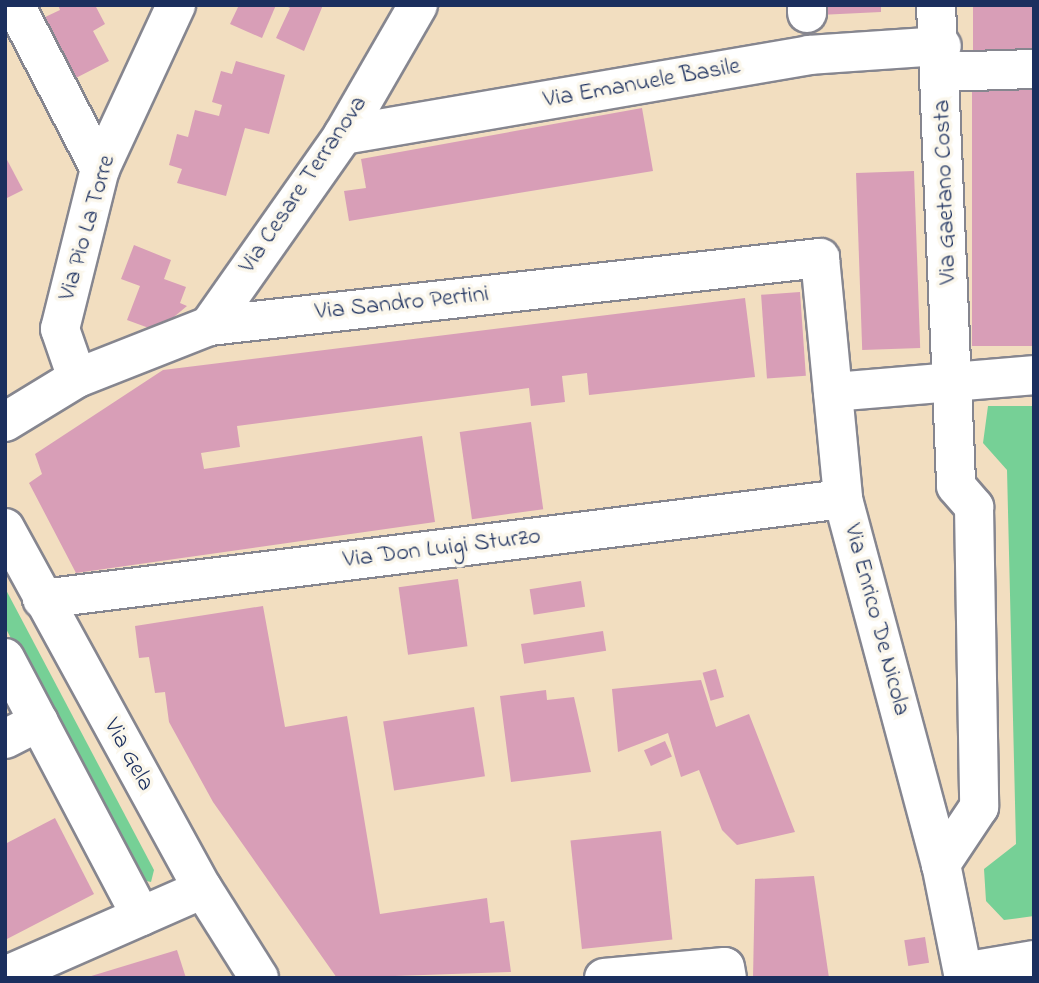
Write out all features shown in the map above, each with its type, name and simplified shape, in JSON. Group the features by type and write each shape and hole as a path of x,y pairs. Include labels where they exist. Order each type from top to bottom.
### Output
{"street":[{"path":"15,5 100,169"},
{"name":"Via Pio La Torre","path":"78,378 60,330 100,169 176,5"},
{"name":"Via Cesare Terranova","path":"209,326 343,135 418,5"},
{"name":"Via Gaetano Costa","path":"936,5 942,59 957,485 974,507 979,807 941,864"},
{"name":"Via Emanuele Basile","path":"343,135 809,55 942,59 1034,69"},
{"name":"Via Sandro Pertini","path":"7,417 78,378 209,326 820,258"},
{"name":"Via Enrico De Nicola","path":"820,258 843,499 941,864 963,975"},
{"path":"833,392 1034,375"},
{"name":"Via Don Luigi Sturzo","path":"42,599 843,499"},
{"name":"Via Gela","path":"5,528 203,889 259,978"},
{"path":"5,658 141,916"},
{"path":"5,739 39,722"},
{"path":"5,976 203,889"},
{"path":"963,975 1034,960"},
{"path":"604,978 725,967 727,978"}],"green space":[{"path":"988,406 1034,406 1034,916 1004,920 986,901 984,869 1016,844 1007,470 983,443"},
{"path":"5,588 154,870 151,882 138,879 5,627"}],"building":[{"path":"58,5 95,5 105,24 93,31 109,61 72,80 41,19 60,10"},
{"path":"239,5 276,5 262,38 230,24"},
{"path":"284,5 323,5 304,51 276,38 290,8"},
{"path":"819,5 881,5 881,12 819,15"},
{"path":"973,5 1033,5 1033,58 973,58"},
{"path":"236,61 285,75 269,134 245,128 226,196 177,183 182,169 169,165 177,134 188,137 195,110 219,116 222,105 212,102 221,71 232,74"},
{"path":"972,83 1034,83 1034,346 972,346"},
{"path":"642,108 653,171 349,221 344,191 366,188 361,159"},
{"path":"5,156 23,190 5,199"},
{"path":"914,171 920,348 862,350 856,173"},
{"path":"134,245 171,260 164,279 186,287 180,303 187,306 157,331 127,320 140,286 121,279"},
{"path":"800,292 806,376 767,379 761,295"},
{"path":"745,298 755,377 589,395 587,373 562,376 565,402 531,406 529,388 237,426 240,447 201,453 204,469 422,436 435,522 76,573 29,483 42,474 35,454 163,370"},
{"path":"531,422 543,509 472,519 460,432"},
{"path":"458,579 467,646 408,655 399,587"},
{"path":"581,581 585,607 534,615 530,589"},
{"path":"263,606 285,727 347,716 380,914 487,898 490,923 504,921 511,972 337,978 213,802 169,722 165,692 155,693 149,657 139,658 135,626"},
{"path":"603,631 606,651 524,664 521,644"},
{"path":"716,669 724,697 711,701 703,673"},
{"path":"701,680 716,727 749,714 795,832 737,845 722,830 699,770 681,777 668,733 618,752 612,689"},
{"path":"546,690 547,700 574,697 591,772 511,782 500,696"},
{"path":"474,707 485,776 394,791 383,721"},
{"path":"665,741 672,757 651,766 644,750"},
{"path":"55,818 94,894 5,940 5,844"},
{"path":"661,831 672,939 582,949 570,841"},
{"path":"814,876 829,978 753,978 755,879"},
{"path":"925,937 929,963 908,966 904,940"},
{"path":"177,950 186,978 88,978 88,977"}]}
